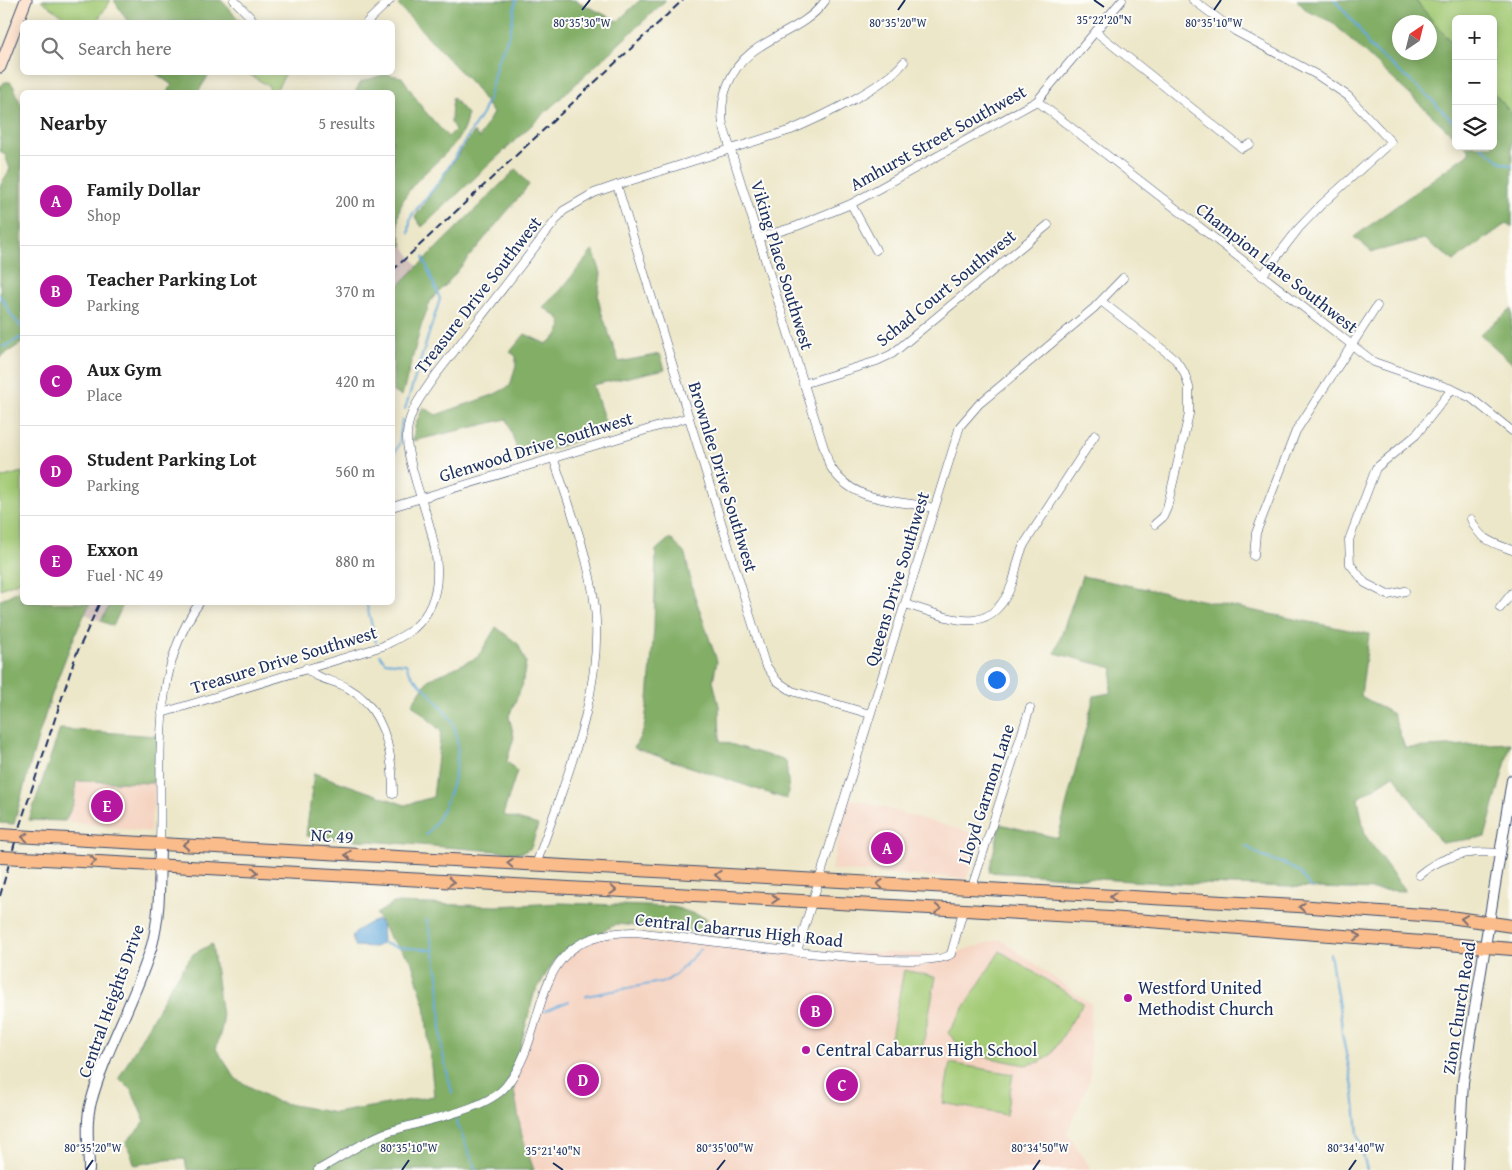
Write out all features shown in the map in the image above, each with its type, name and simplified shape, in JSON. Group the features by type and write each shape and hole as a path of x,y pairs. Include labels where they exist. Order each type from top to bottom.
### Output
{"highway":[{"name":"NC 49","path":"0,835 1431,915 1512,926"},
{"path":"0,857 1168,922 1512,949"},
{"path":"1168,900 1168,922"}],"main road":[{"path":"0,67 26,0"}],"street":[{"path":"234,0 253,20"},
{"path":"368,20 390,0"},
{"name":"Amhurst Street Southwest","path":"758,238 806,223 851,204 1038,101 1122,0"},
{"path":"1193,0 1234,32 1317,75 1348,96 1391,142 1320,205 1299,228 1262,276"},
{"name":"Viking Place Southwest","path":"825,1 815,15 760,45 746,55 735,68 726,88 722,107 723,125 823,450 839,480 865,496 934,508"},
{"path":"1096,32 1242,148 1250,144"},
{"name":"Treasure Drive Southwest","path":"162,713 383,646 412,629 424,617 436,590 438,572 409,457 406,432 409,421 421,396 563,212 594,193 774,136 815,120 893,75 904,62"},
{"name":"Champion Lane Southwest","path":"1038,101 1374,362 1452,389 1471,398 1512,431"},
{"name":"Brownlee Drive Southwest","path":"618,185 765,664 771,674 783,686 870,714"},
{"path":"851,204 876,250"},
{"name":"Schad Court Southwest","path":"803,384 877,361 892,354 1048,225"},
{"name":"Queens Drive Southwest","path":"797,951 957,432 970,412 1101,301 1123,278"},
{"path":"1101,301 1175,359 1184,372 1189,387 1189,414 1167,508 1163,517 1155,524"},
{"path":"1254,556 1256,533 1296,431 1377,306"},
{"path":"1404,591 1388,595 1365,583 1350,564 1348,540 1376,468 1416,435 1452,389"},
{"name":"Glenwood Drive Southwest","path":"395,506 688,417"},
{"path":"905,604 965,621 978,620 995,612 1003,603 1013,582 1020,551 1095,435"},
{"path":"536,864 580,735 590,700 596,656 595,613 591,581 553,457"},
{"path":"1471,519 1475,530 1483,539 1512,550"},
{"path":"1500,608 1512,593"},
{"path":"160,844 162,713 167,679 177,644 187,620 198,605"},
{"path":"306,668 314,675 349,688 368,705 388,740 392,756 393,794"},
{"name":"Lloyd Garmon Lane","path":"971,890 1030,708"},
{"name":"Zion Church Road","path":"1458,1170 1463,1082 1512,780"},
{"name":"Central Heights Drive","path":"89,1170 90,1103 152,946 159,916 160,844"},
{"path":"1419,875 1430,866 1451,857 1478,850 1499,853"},
{"name":"Central Cabarrus High Road","path":"318,1170 383,1134 479,1104 497,1095 506,1087 519,1066 551,974 573,950 593,939 613,933 635,932 894,962 948,957 951,954 964,911"}],"shaded area":[{"path":"403,245 419,268 395,289 395,253"},
{"path":"89,605 110,605 101,621 85,614"},
{"path":"156,779 150,832 65,821 74,803 76,781 152,783"},
{"path":"849,798 982,836 966,879 831,870"},
{"name":"Central Cabarrus High School","path":"613,933 797,951 951,954 1000,939 1091,1004 1090,1079 1067,1133 1092,1170 534,1170 522,1136 512,1078 546,985 565,957 581,944"}],"green space":[{"path":"41,0 111,0 97,20 68,20"},
{"path":"114,0 221,0 239,20 127,20"},
{"path":"404,0 574,0 618,21 640,0 666,0 422,227 415,217 474,132 479,138 493,113 474,86 398,5"},
{"path":"1297,0 1415,0 1428,15 1392,15 1392,60 1437,60 1437,26 1452,43 1452,134 1332,22 1307,11"},
{"path":"1415,0 1512,0 1512,114 1497,97 1497,15 1452,15 1452,43 1437,26 1437,15 1428,15"},
{"path":"158,75 209,75 199,90 168,90 172,85"},
{"path":"250,75 285,75 276,90 269,90 270,87"},
{"path":"382,75 402,77 423,109 448,137 455,130 451,122 452,97 467,114 463,131 453,146 411,187 402,204 398,222 403,245 395,253 395,90 356,90 361,82"},
{"path":"5,82 10,82 20,101 20,344 0,357 0,186 10,169 5,155 0,151 0,86"},
{"path":"1497,97 1512,114 1512,227 1507,223 1454,261 1424,239 1372,252 1354,237 1470,152 1468,150 1497,150"},
{"path":"516,169 529,185 431,300 422,323 402,396 395,393 395,289"},
{"path":"593,250 601,273 598,297 601,311 619,362 660,354 665,369 593,385 608,431 520,459 507,419 413,441 415,426 423,407 436,415 493,395 510,386 516,365 516,356 510,352 525,334 546,344 556,337 562,326 559,318 543,307 560,291"},
{"path":"1512,309 1512,363 1480,334"},
{"path":"20,473 20,581 0,589 0,478"},
{"path":"670,538 685,554 693,591 717,661 713,681 719,706 720,741 786,761 789,792 786,799 634,748 644,729 648,699 654,629 656,550"},
{"path":"1082,576 1369,634 1361,696 1393,714 1405,748 1511,743 1485,837 1441,843 1394,775 1358,798 1365,835 1405,891 1146,882 989,872 1000,824 1058,838 1094,696 1110,693 1113,668 1055,653"},
{"path":"20,590 20,605 89,605 66,657 46,711 14,824 0,823 0,600"},
{"path":"110,605 123,605 113,626 101,621"},
{"path":"496,627 518,644 526,662 522,686 509,716 514,737 507,761 517,771 503,815 538,825 531,848 521,853 306,836 314,773 405,805 433,797 441,731 412,704 428,680 478,657"},
{"path":"60,729 157,736 156,779 152,783 76,781 74,803 65,821 29,820"},
{"path":"394,903 497,906 560,903 674,907 706,918 706,933 616,924 556,958 534,994 512,1078 522,1136 534,1170 187,1170 185,1159 163,1160 135,1165 126,1142 145,1122 132,1091 119,1078 169,989 193,954 212,944 223,1023 216,1049 236,1079 277,1102 335,1113 434,1096 425,1006 411,960 390,938 376,914"},
{"path":"1000,951 1083,1003 1051,1055 1040,1062 1025,1065 976,1055 961,1047 948,1033"},
{"path":"904,970 936,977 922,1050 890,1043"},
{"path":"950,1063 1013,1074 1006,1115 943,1103"}],"water":[{"path":"378,920 382,926 383,943 375,947 355,946 352,937 354,934 363,927"}],"waterway":[{"path":"409,233 412,215 439,182 482,114 489,97 497,62 510,33 516,0"},
{"path":"1335,0 1358,27 1370,47 1427,95 1452,121"},
{"path":"1486,150 1501,162 1512,166"},
{"path":"405,409 440,299 423,257"},
{"path":"0,295 20,326"},
{"path":"3,347 20,338"},
{"path":"395,452 399,444 402,420"},
{"path":"367,605 376,642"},
{"path":"380,655 385,662 406,664 413,677 443,708 453,724 457,752 453,782 441,812 426,835"},
{"path":"1246,846 1263,857 1288,865 1300,873 1311,888"},
{"path":"427,920 439,980 442,1050 452,1093"},
{"path":"382,943 397,947 434,950"},
{"path":"586,996 666,981 675,975 701,949"},
{"path":"1330,954 1342,1034 1354,1092 1358,1134 1367,1170"},
{"path":"545,1011 569,1001"},
{"path":"456,1120 476,1170"}],"railway":[{"path":"395,268 683,0"},
{"path":"0,896 19,828 76,655 99,605"}],"place":[{"name":"Exxon","path":"107,806"},
{"name":"Family Dollar","path":"887,848"},
{"name":"Westford United Methodist Church","path":"1128,998"},
{"name":"Teacher Parking Lot","path":"816,1011"},
{"name":"Central Cabarrus High School","path":"806,1050"},
{"name":"Student Parking Lot","path":"583,1080"},
{"name":"Aux Gym","path":"842,1085"}]}
